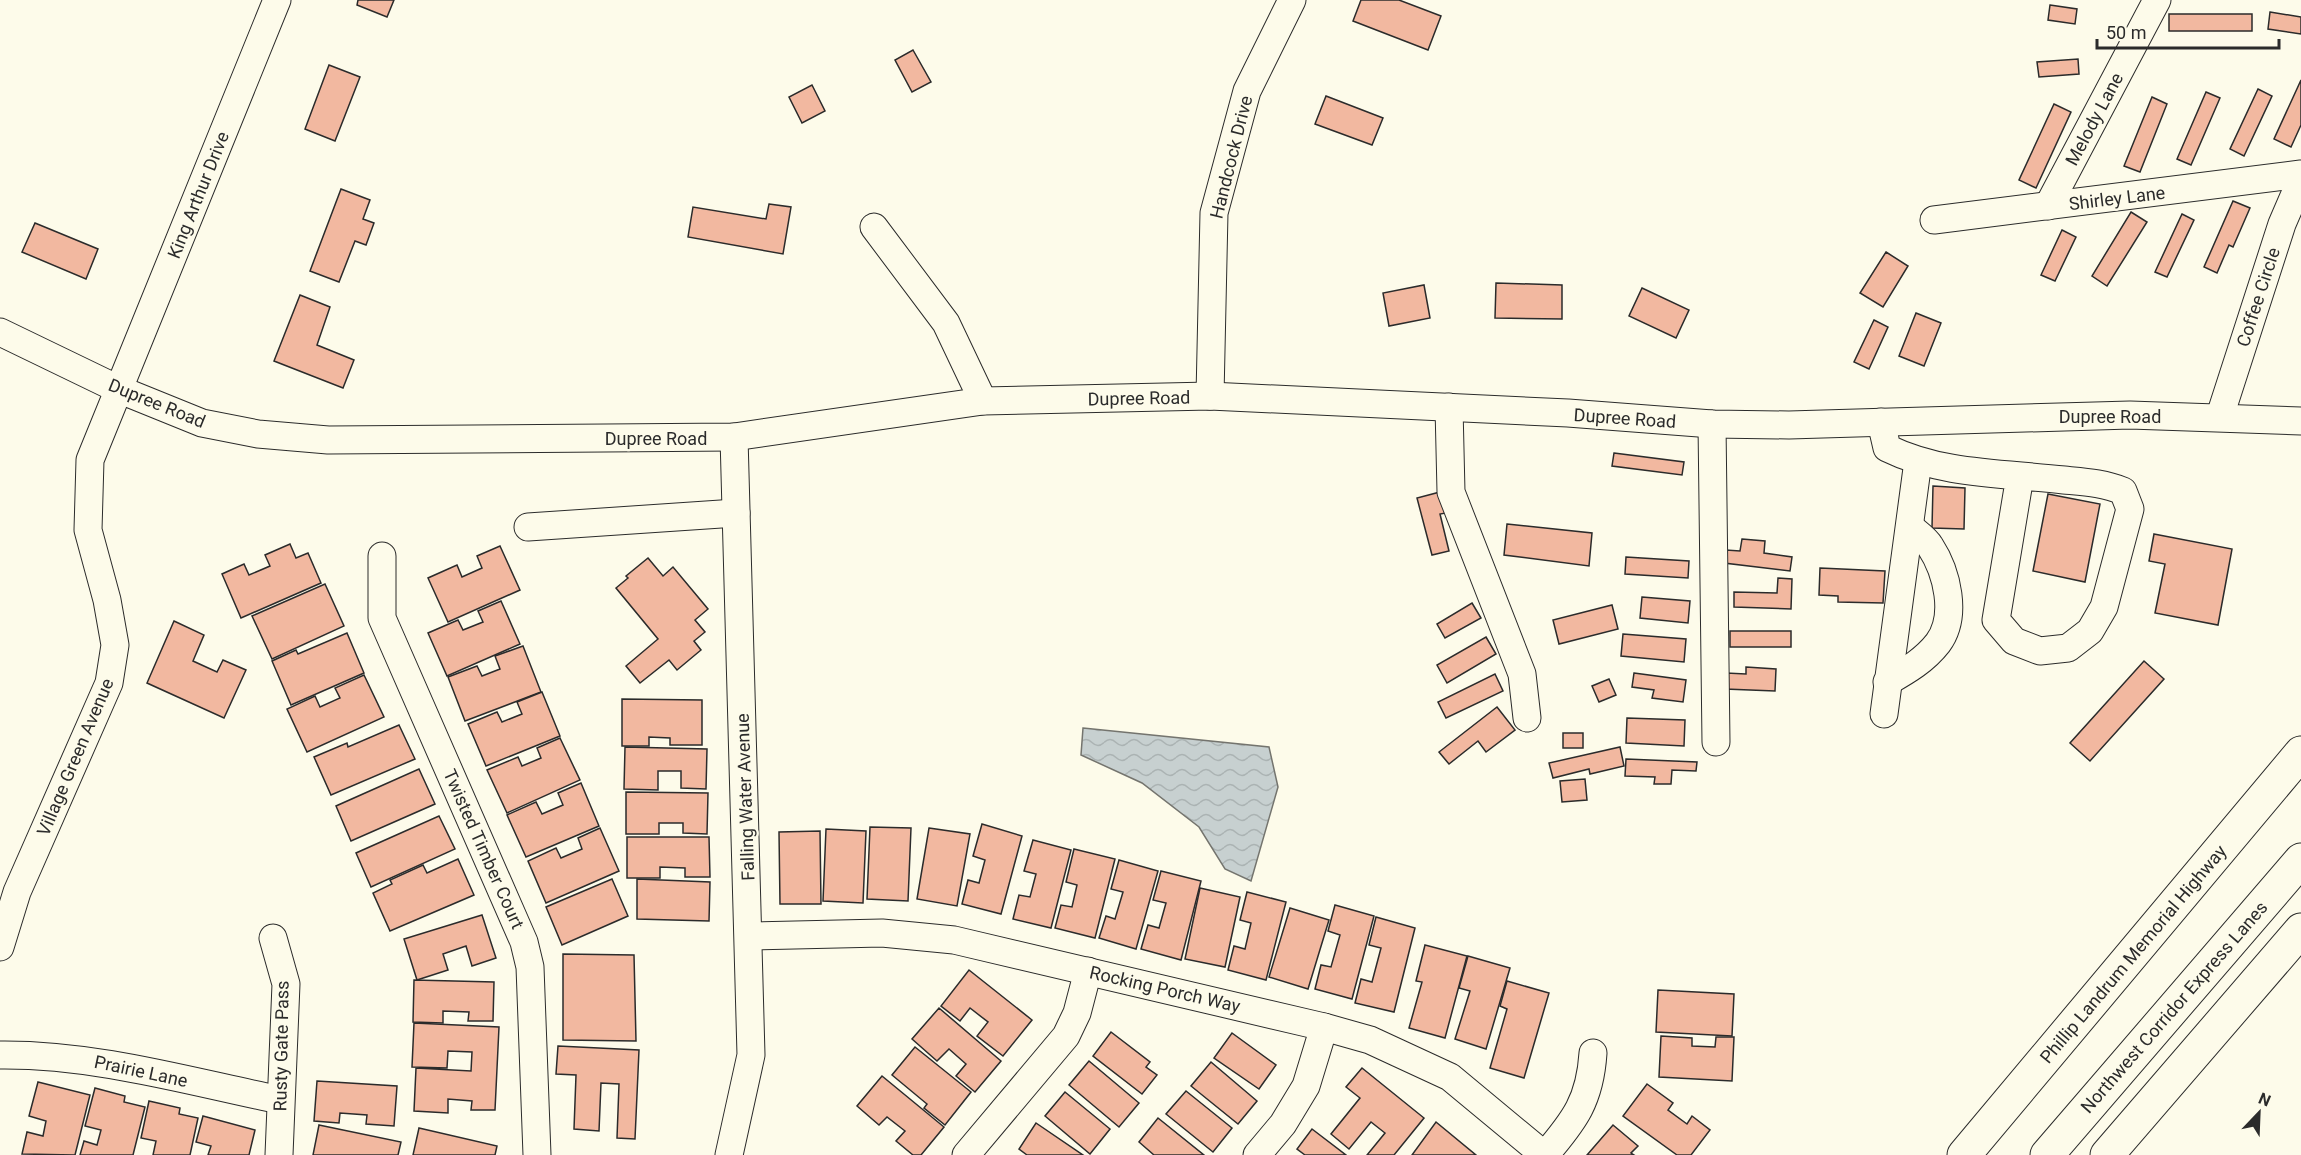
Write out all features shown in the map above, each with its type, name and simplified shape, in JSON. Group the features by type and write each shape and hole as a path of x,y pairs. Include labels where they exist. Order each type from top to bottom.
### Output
{"highway":[{"name":"Phillip Landrum Memorial Highway","path":"1964,1155 2298,756"},
{"name":"Northwest Corridor Express Lanes","path":"2047,1155 2301,860"},
{"path":"2107,1155 2301,930"}],"street":[{"name":"King Arthur Drive","path":"118,389 277,0"},
{"name":"Handcock Drive","path":"1210,396 1214,213 1247,91 1292,0"},
{"name":"Melody Lane","path":"2048,206 2157,0"},
{"name":"Shirley Lane","path":"1934,220 2301,174"},
{"name":"Coffee Circle","path":"2220,416 2282,224 2301,180"},
{"path":"874,226 946,324 983,401"},
{"name":"Dupree Road","path":"1,335 118,389 202,423 258,434 328,440 734,437 983,401 1210,396 1449,407 1712,424 2040,417 2220,416 2301,421"},
{"name":"Village Green Avenue","path":"0,947 17,892 109,683 115,645 107,600 88,530 90,460 118,389"},
{"path":"1449,407 1451,492 1522,674 1527,718"},
{"path":"1881,422 1887,448 1918,461 1956,471 2020,476 2108,485 2123,492 2130,508 2104,607 2090,631 2068,648 2040,651 2014,640 1996,620 2020,476"},
{"path":"1712,424 1716,742"},
{"name":"Falling Water Avenue","path":"729,1155 751,1054 734,437"},
{"path":"1884,714 1887,682 1897,638 1918,461"},
{"path":"528,527 736,513"},
{"path":"1887,682 1915,666 1939,641 1950,605 1944,576 1930,545 1910,527"},
{"name":"Twisted Timber Court","path":"382,556 382,618 524,942 530,967 537,1155"},
{"name":"Rocking Porch Way","path":"749,936 882,933 954,940 1324,1027 1370,1040 1450,1077 1544,1155"},
{"name":"Rusty Gate Pass","path":"273,938 285,984 279,1155"},
{"path":"966,1155 1066,1036 1077,1013 1088,971"},
{"path":"1257,1155 1283,1124 1306,1086 1324,1027"},
{"path":"1544,1155 1573,1122 1584,1102 1591,1077 1593,1053"},
{"name":"Prairie Lane","path":"0,1055 46,1054 94,1061 280,1100"}],"water":[{"path":"1083,728 1269,747 1278,787 1251,881 1225,869 1199,827 1142,783 1081,755"}],"building":[{"path":"358,0 394,0 387,17 357,5"},
{"path":"1361,0 1399,0 1441,16 1428,50 1353,21"},
{"path":"2050,5 2077,9 2075,24 2048,20"},
{"path":"2270,12 2301,17 2301,34 2268,29"},
{"path":"2169,14 2252,14 2252,31 2169,31"},
{"path":"913,50 931,82 912,92 895,60"},
{"path":"2078,59 2079,74 2039,77 2037,62"},
{"path":"329,65 360,77 335,141 305,129"},
{"path":"2301,80 2301,125 2291,147 2274,139"},
{"path":"812,85 825,111 802,123 789,97"},
{"path":"2258,89 2272,96 2244,156 2230,149"},
{"path":"2206,92 2220,98 2191,165 2177,159"},
{"path":"1326,96 1383,118 1372,145 1315,124"},
{"path":"2152,97 2167,104 2140,172 2124,166"},
{"path":"2054,104 2071,112 2036,188 2019,180"},
{"path":"341,189 370,200 363,219 374,223 366,245 355,241 339,282 310,271"},
{"path":"2233,201 2250,208 2233,247 2229,245 2217,273 2204,267"},
{"path":"769,204 791,207 783,254 688,237 693,207 766,219"},
{"path":"2131,212 2147,222 2107,286 2092,276"},
{"path":"2182,214 2194,220 2167,277 2155,272"},
{"path":"35,223 98,249 86,279 22,252"},
{"path":"2062,230 2076,237 2055,281 2041,275"},
{"path":"1886,252 1908,266 1883,307 1860,293"},
{"path":"1496,283 1562,285 1562,319 1495,318"},
{"path":"1424,285 1430,318 1389,326 1383,293"},
{"path":"1642,288 1689,310 1676,338 1629,316"},
{"path":"300,295 330,307 317,345 354,360 343,388 274,361"},
{"path":"1916,313 1941,323 1924,366 1899,356"},
{"path":"1874,320 1888,327 1869,369 1854,362"},
{"path":"1614,453 1684,462 1682,475 1612,466"},
{"path":"1933,486 1965,488 1964,529 1932,528"},
{"path":"1440,492 1446,513 1440,514 1449,551 1432,555 1417,498"},
{"path":"2048,494 2100,504 2085,582 2033,571"},
{"path":"1507,524 1592,533 1589,566 1504,555"},
{"path":"2154,534 2232,549 2218,625 2155,613 2165,564 2149,561"},
{"path":"1742,539 1765,541 1764,553 1792,557 1790,571 1724,563 1726,550 1740,551"},
{"path":"290,544 296,558 308,553 321,583 241,618 222,574 244,564 249,575 270,566 265,555"},
{"path":"500,546 520,590 448,622 428,578 457,565 462,577 482,568 477,556"},
{"path":"1626,557 1689,561 1688,578 1625,574"},
{"path":"648,558 663,576 673,567 708,609 695,620 705,632 694,641 701,650 677,670 669,660 640,683 626,666 658,639 616,588 628,578 626,576"},
{"path":"1820,568 1885,571 1883,603 1838,602 1838,596 1819,595"},
{"path":"1778,578 1792,579 1791,609 1734,607 1734,592 1777,593"},
{"path":"325,584 344,626 272,659 252,616"},
{"path":"1642,597 1690,601 1688,623 1640,618"},
{"path":"501,601 520,644 447,676 428,633 458,620 463,630 483,622 478,611"},
{"path":"1472,603 1481,618 1445,638 1437,624"},
{"path":"1612,605 1618,629 1559,644 1553,620"},
{"path":"174,621 204,635 193,661 217,672 223,660 246,670 224,718 147,683"},
{"path":"1730,631 1791,631 1791,647 1730,647"},
{"path":"347,633 364,673 291,705 272,661 296,650 298,654"},
{"path":"1623,634 1686,639 1684,662 1621,656"},
{"path":"1486,637 1496,654 1447,683 1437,665"},
{"path":"523,646 541,692 465,721 448,677 477,666 482,676 500,669 495,656"},
{"path":"2144,661 2164,679 2090,761 2070,743"},
{"path":"1746,667 1776,669 1775,691 1725,689 1726,673 1746,674"},
{"path":"1634,673 1686,680 1683,702 1652,698 1654,690 1632,687"},
{"path":"1495,674 1503,691 1446,718 1438,702"},
{"path":"364,675 384,717 307,752 287,709 315,696 320,707 340,698 335,688"},
{"path":"1609,679 1616,695 1599,702 1592,686"},
{"path":"542,692 560,736 486,766 468,724 497,712 502,722 522,714 517,702"},
{"path":"622,699 702,700 702,745 670,745 670,738 649,737 649,746 622,746"},
{"path":"1497,707 1515,730 1486,752 1478,741 1449,764 1439,752"},
{"path":"1627,718 1685,720 1684,746 1626,743"},
{"path":"399,725 415,759 331,795 314,757 347,743 348,747"},
{"path":"1563,733 1583,733 1583,748 1563,748"},
{"path":"560,738 580,780 507,813 487,770 518,757 522,766 541,758 537,748"},
{"path":"625,747 707,749 706,789 681,788 681,771 658,771 658,790 624,789"},
{"path":"1620,747 1624,766 1590,774 1589,769 1553,778 1549,763"},
{"path":"1626,759 1697,762 1696,771 1672,770 1671,784 1654,784 1655,777 1625,776"},
{"path":"419,769 435,804 351,841 336,806"},
{"path":"1585,779 1587,800 1562,802 1560,781"},
{"path":"581,783 599,826 526,857 507,815 536,802 542,814 563,805 558,793"},
{"path":"626,792 708,793 707,834 683,833 683,823 659,823 659,834 626,834"},
{"path":"439,816 455,849 371,887 356,853"},
{"path":"982,824 1022,836 1001,914 962,904 968,880 979,883 985,860 973,856"},
{"path":"870,827 911,828 908,901 867,899"},
{"path":"600,828 619,871 546,903 528,861 556,848 561,858 582,849 578,838"},
{"path":"929,828 970,834 957,906 917,899"},
{"path":"826,829 866,831 863,903 823,901"},
{"path":"820,831 821,904 780,904 779,832"},
{"path":"627,837 709,837 710,877 685,877 685,868 660,867 660,878 627,878"},
{"path":"1033,840 1071,850 1051,928 1013,919 1019,895 1030,897 1036,874 1024,871"},
{"path":"1074,849 1115,859 1095,938 1055,928 1061,905 1072,907 1077,885 1066,882"},
{"path":"458,859 474,895 390,931 373,893 392,884 390,880 423,865 427,873"},
{"path":"1119,860 1158,871 1136,949 1099,938 1106,916 1115,919 1123,892 1111,889"},
{"path":"1161,871 1201,881 1181,960 1141,949 1148,925 1159,928 1166,903 1153,900"},
{"path":"612,879 628,916 562,945 546,907"},
{"path":"637,879 710,882 709,921 637,919"},
{"path":"1200,888 1240,897 1225,967 1185,959"},
{"path":"1247,892 1286,902 1266,980 1228,970 1234,946 1245,949 1251,923 1240,920"},
{"path":"1335,905 1374,916 1352,999 1315,989 1321,965 1331,967 1340,935 1328,931"},
{"path":"1290,908 1329,920 1308,989 1269,977"},
{"path":"482,915 496,958 472,966 466,946 443,954 448,970 417,980 404,939"},
{"path":"1376,917 1415,928 1394,1012 1355,1003 1361,979 1372,982 1381,948 1369,945"},
{"path":"1425,945 1467,956 1445,1038 1409,1028 1422,982 1416,981"},
{"path":"563,954 634,955 636,1041 563,1040"},
{"path":"1468,956 1510,968 1486,1049 1455,1039 1470,991 1459,988"},
{"path":"969,970 1032,1020 1003,1056 977,1036 988,1022 970,1008 960,1021 941,1006"},
{"path":"414,980 494,982 493,1021 468,1021 469,1012 443,1011 443,1023 413,1022"},
{"path":"1507,981 1549,993 1524,1078 1490,1068 1507,1009 1500,1006"},
{"path":"1658,990 1734,994 1732,1036 1656,1032"},
{"path":"939,1008 1001,1061 975,1092 956,1076 966,1064 949,1049 937,1061 912,1039"},
{"path":"414,1023 499,1027 495,1110 471,1110 472,1101 448,1099 448,1113 414,1111 416,1068 471,1071 472,1052 448,1051 447,1068 412,1067"},
{"path":"1111,1032 1150,1062 1146,1067 1157,1075 1142,1094 1093,1056"},
{"path":"1232,1033 1276,1065 1259,1089 1214,1058"},
{"path":"1661,1036 1692,1038 1692,1046 1715,1047 1716,1037 1734,1037 1732,1081 1659,1077"},
{"path":"558,1046 639,1050 635,1139 617,1138 619,1084 601,1083 599,1131 574,1129 576,1075 556,1074"},
{"path":"915,1047 971,1092 945,1125 924,1108 927,1104 892,1075"},
{"path":"1089,1061 1139,1103 1119,1127 1069,1085"},
{"path":"1211,1062 1257,1101 1238,1124 1191,1086"},
{"path":"1362,1068 1424,1118 1394,1155 1367,1155 1385,1133 1371,1122 1349,1149 1331,1134 1360,1098 1346,1087"},
{"path":"882,1076 944,1127 921,1155 913,1155 896,1141 905,1131 887,1117 879,1125 857,1106"},
{"path":"317,1081 397,1086 394,1126 366,1124 367,1115 340,1113 339,1123 314,1121"},
{"path":"38,1082 90,1095 75,1155 22,1154 27,1132 43,1136 46,1121 29,1116"},
{"path":"1647,1084 1673,1103 1668,1110 1687,1124 1692,1116 1710,1130 1691,1155 1677,1155 1623,1116"},
{"path":"95,1088 125,1096 124,1102 145,1107 133,1155 80,1155 84,1141 97,1145 101,1130 85,1126"},
{"path":"1186,1091 1232,1128 1213,1152 1166,1114"},
{"path":"1065,1092 1110,1129 1090,1154 1045,1116"},
{"path":"149,1101 180,1108 179,1114 198,1118 190,1155 153,1155 156,1141 141,1138"},
{"path":"203,1116 255,1130 249,1155 208,1155 211,1146 196,1142"},
{"path":"1158,1118 1204,1155 1154,1155 1139,1142"},
{"path":"1436,1122 1476,1155 1412,1155"},
{"path":"1036,1123 1083,1155 1027,1155 1019,1149"},
{"path":"319,1125 401,1142 398,1155 313,1155"},
{"path":"1613,1125 1638,1146 1631,1153 1634,1155 1587,1155"},
{"path":"419,1128 497,1146 495,1155 413,1155"},
{"path":"1312,1129 1346,1155 1305,1155 1297,1149"}]}
